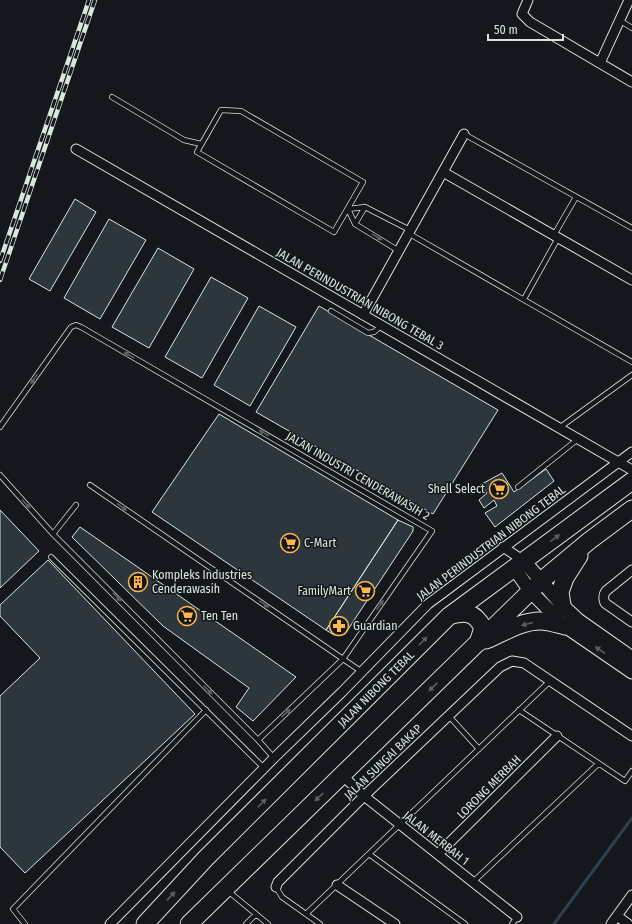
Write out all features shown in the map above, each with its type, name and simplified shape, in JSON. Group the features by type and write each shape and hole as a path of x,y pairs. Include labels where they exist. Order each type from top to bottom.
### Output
{"highway":[{"name":"JALAN NIBONG TEBAL","path":"145,924 206,858 449,616 632,481"},
{"path":"189,924 536,586 589,541 632,509"},
{"path":"562,605 560,592 565,578 589,541"},
{"path":"449,616 459,613 468,613 475,616 483,628 478,643"},
{"path":"478,643 523,624 532,622 542,621 565,626"}],"street":[{"path":"528,0 522,14 530,22 632,82"},
{"path":"600,63 628,0"},
{"path":"363,315 464,134"},
{"name":"JALAN PERINDUSTRIAN NIBONG TEBAL 3","path":"76,149 632,470"},
{"path":"443,172 632,280"},
{"name":"JALAN PERINDUSTRIAN NIBONG TEBAL","path":"110,924 428,604 632,452"},
{"path":"503,547 519,564 565,626 632,672"},
{"path":"632,570 608,588 603,599 605,603 632,622"},
{"path":"536,586 562,605 578,620 632,658"},
{"name":"JALAN SUNGAI BAKAP","path":"276,887 278,882 364,796 500,667 512,661 524,663 551,680"},
{"path":"551,680 632,736"},
{"name":"LORONG MERBAH","path":"438,854 557,736"},
{"name":"JALAN MERBAH 1","path":"342,775 364,796 473,882 515,920"},
{"path":"337,885 395,924"},
{"path":"611,924 632,896"},
{"path":"617,916 628,924"}],"lane":[{"path":"619,20 632,28"},
{"path":"112,97 184,140 201,144"},
{"path":"221,110 241,111 363,182 348,209 334,232 196,152 221,110"},
{"path":"464,134 632,228"},
{"path":"524,299 576,197"},
{"path":"348,209 365,207 632,362"},
{"path":"355,224 365,207"},
{"path":"348,209 355,224 399,250"},
{"path":"331,311 368,333 374,332 381,326"},
{"name":"JALAN INDUSTRI CENDERAWASIH 2","path":"0,427 71,327 76,325 432,530 343,659 258,740"},
{"path":"559,428 632,375"},
{"path":"518,487 578,439"},
{"path":"0,475 54,534 274,758"},
{"path":"90,485 362,672"},
{"path":"54,534 76,505"},
{"path":"51,556 264,768"},
{"path":"306,914 551,680"},
{"path":"26,924 13,910 206,710"},
{"path":"519,710 624,781 632,771"},
{"path":"448,715 479,749"},
{"path":"473,882 598,764"},
{"path":"370,854 465,924"},
{"path":"276,887 282,897 320,924"},
{"path":"225,889 268,924"},
{"path":"246,924 256,914"}],"building":[{"path":"75,199 96,212 50,291 29,279"},
{"path":"109,219 146,240 100,319 64,298"},
{"path":"158,248 194,269 149,348 112,327"},
{"path":"211,277 248,298 202,378 165,357"},
{"path":"259,306 296,327 250,406 214,385"},
{"path":"319,306 498,410 433,514 256,412"},
{"name":"C-Mart","path":"219,414 398,520 326,630 152,512"},
{"path":"546,469 554,481 495,527 485,513 497,506 494,500 484,508 479,500 487,493 480,485 502,473 514,492"},
{"path":"0,510 39,551 0,588"},
{"path":"398,520 413,527 413,531 345,634 334,635 326,630"},
{"name":"Kompleks Industries Cenderawasih","path":"80,527 296,677 253,721 236,707 249,688 163,626 72,537"},
{"path":"48,560 195,714 25,873 0,847 0,696 40,658 0,616 0,605"}],"waterway":[{"path":"554,924 632,818"}],"railway":[{"path":"0,261 89,0"},
{"path":"0,280 95,0"}],"place":[{"name":"Shell Select","path":"499,489"},
{"name":"C-Mart","path":"290,543"},
{"name":"Kompleks Industries Cenderawasih","path":"138,582"},
{"name":"FamilyMart","path":"365,591"},
{"name":"Ten Ten","path":"187,616"},
{"name":"Guardian","path":"339,626"}]}
